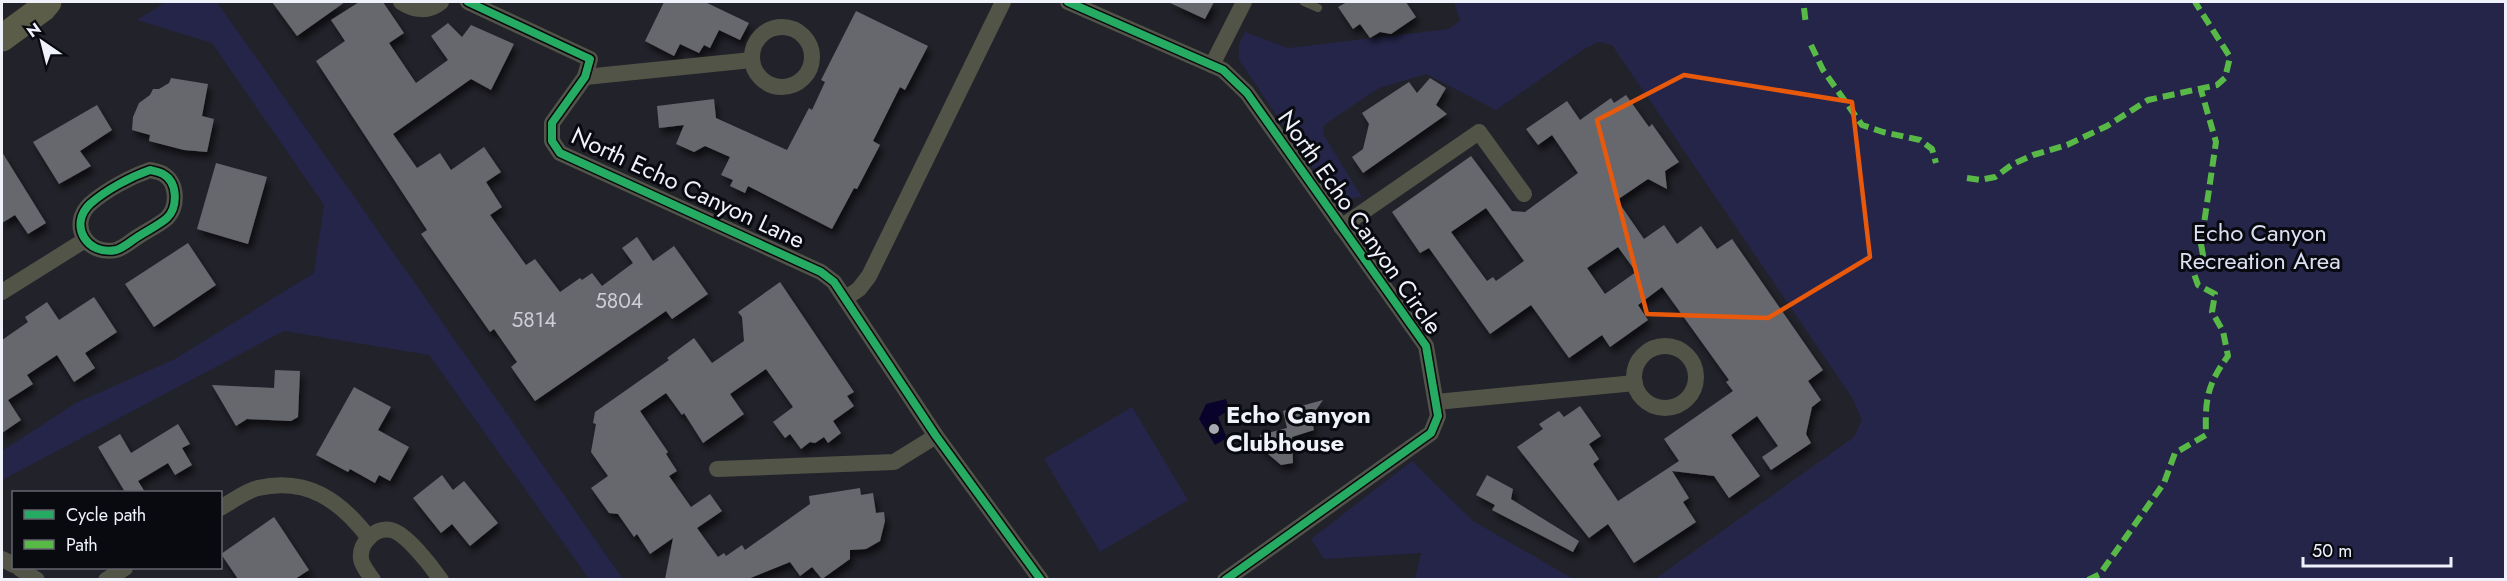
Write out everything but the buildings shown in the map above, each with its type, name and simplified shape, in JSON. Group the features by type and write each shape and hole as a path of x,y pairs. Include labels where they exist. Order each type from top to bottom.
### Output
{"main road":[{"path":"2,38 45,5 69,2"}],"street":[{"path":"401,2 411,8 420,9 429,8 441,2"},
{"path":"468,2 590,59 585,77 752,60"},
{"path":"1003,2 869,276 859,289 846,298 936,436 1041,579"},
{"name":"North Echo Canyon Circle","path":"1068,2 1223,70 1247,93 1426,346 1438,416 1431,433 1225,579"},
{"path":"1212,65 1244,2"},
{"name":"North Echo Canyon Lane","path":"585,77 552,123 552,141 560,153 821,272 834,282 846,298"},
{"name":"North Echo Canyon Circle","path":"1341,227 1479,132 1524,194"},
{"path":"150,170 165,174 175,187 175,203 168,217 118,250 106,251 90,246 85,240 81,233 80,218 90,205 135,175 150,170"},
{"path":"2,292 85,240"},
{"path":"1437,402 1635,383"},
{"path":"717,469 894,462 936,436"},
{"path":"222,507 256,488 290,485 332,499 353,517 369,538"},
{"path":"373,579 361,560 363,544 374,533 390,530 404,537 441,579"},
{"path":"22,569 37,579"},
{"path":"106,579 122,569"}],"lane":[{"path":"1304,2 1318,8"}],"highlighted area":[{"path":"1684,75 1852,102 1870,257 1768,318 1647,314 1597,120"}],"green space":[{"path":"166,2 217,2 623,579 589,579 429,355 284,331 2,480 2,451 76,403 175,359 314,273 324,205 212,43 137,20"},
{"name":"Echo Canyon Recreation Area","path":"1454,2 2505,2 2505,579 1655,579 1854,437 1862,420 1853,399 1612,45 1599,42 1584,49 1496,110 1426,74 1379,88 1324,125 1323,134 1362,197 1344,200 1330,194 1239,60 1239,44 1245,32 1288,48 1449,29 1460,21"},
{"path":"1132,407 1188,500 1100,552 1044,459"},
{"path":"1412,461 1473,521 1573,579 1415,579 1421,553 1324,559 1311,539"}],"shaded area":[{"name":"Echo Canyon Clubhouse","path":"1226,399 1229,410 1218,417 1227,438 1215,445 1199,419 1206,404"}],"marked path":[{"path":"1967,178 1980,180 1995,177 2013,164 2033,155 2067,145 2107,126 2148,100 2217,85 2225,78 2230,57 2195,2"},
{"path":"1804,8 1806,25"},
{"path":"1811,45 1823,70 1862,125 1920,140 1932,149 1936,163"},
{"path":"2088,580 2100,574 2164,483 2175,453 2206,435 2209,393 2228,356 2223,331 2212,312 2215,294 2198,285 2192,268 2203,255 2201,244 2216,142 2201,90"}],"cycle path":[{"path":"468,2 590,59 585,77 552,123 552,141 560,153 821,272 834,282 936,436 1041,580"},
{"path":"1068,2 1223,70 1247,93 1426,346 1438,416 1431,433 1225,580"},
{"path":"150,170 162,173 172,183 175,201 167,218 116,250 106,251 89,244 81,229 81,221 90,204 118,184 150,170"}],"place":[{"name":"Echo Canyon Clubhouse","path":"1214,429"}]}
